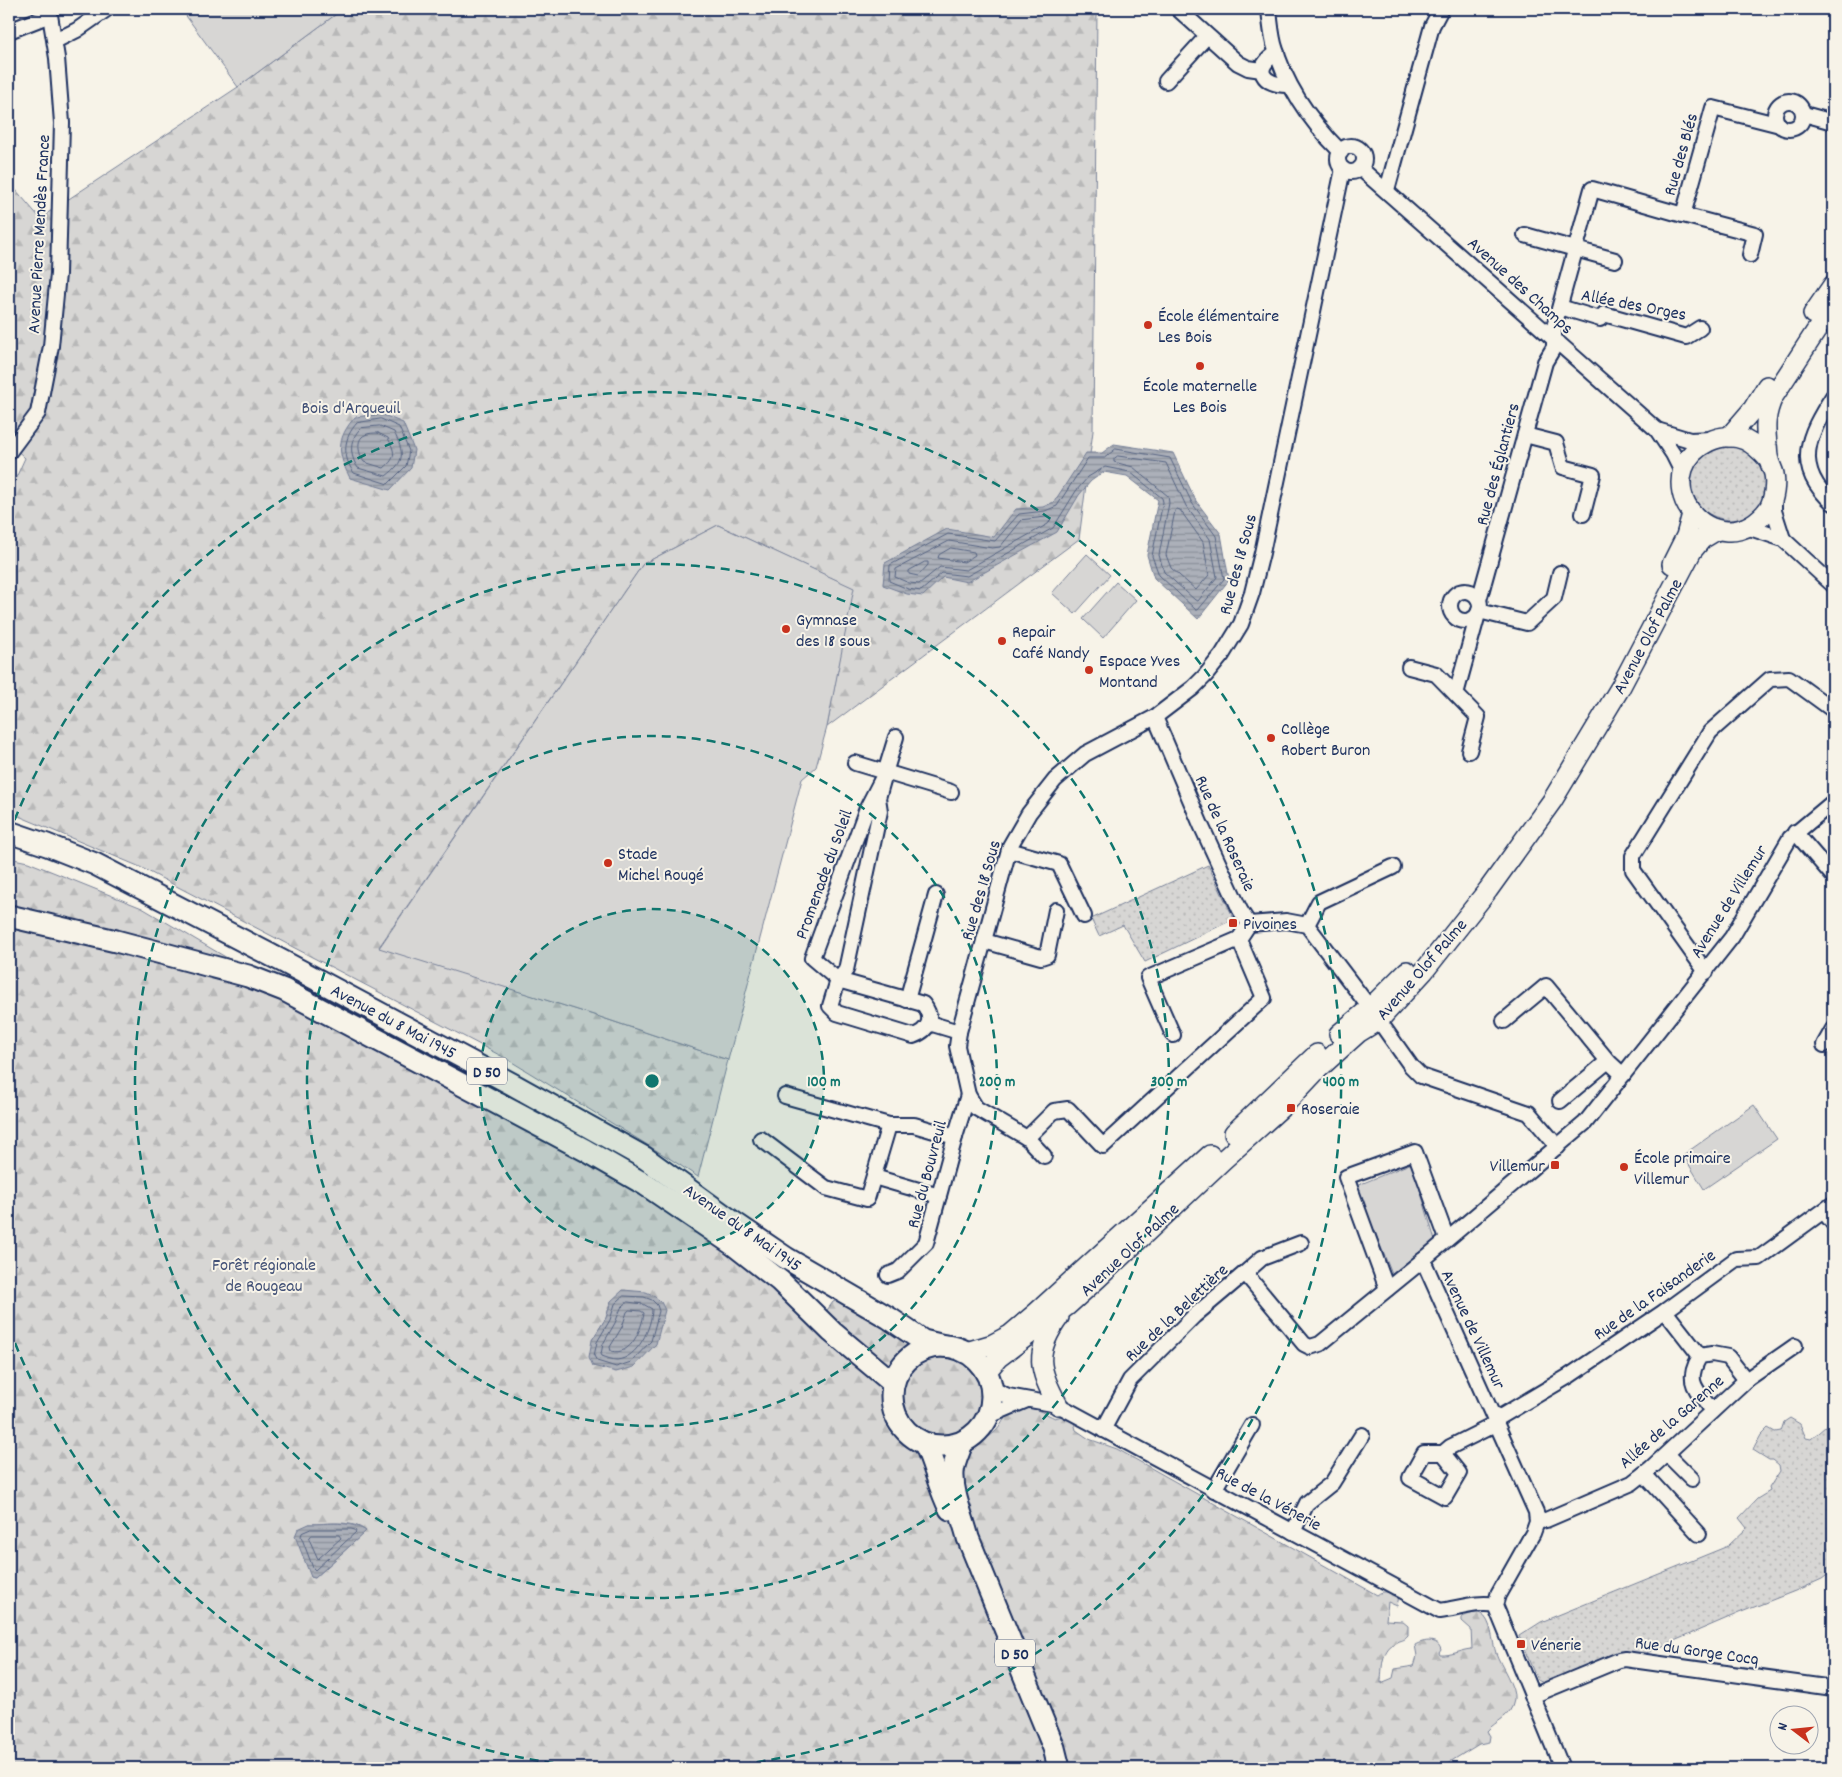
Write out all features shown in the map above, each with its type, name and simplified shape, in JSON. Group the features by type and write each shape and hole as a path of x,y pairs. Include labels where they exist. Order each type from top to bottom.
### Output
{"main road":[{"path":"1722,438 1753,409 1790,348 1833,285"},
{"path":"1768,459 1758,447 1743,439 1722,438 1702,445 1691,455 1683,469 1681,484 1684,500 1692,514 1703,524 1717,530 1732,531 1747,527 1759,519 1770,506 1775,491 1774,475 1768,459 1765,432 1767,410 1773,397 1833,305"},
{"name":"Avenue Olof Palme","path":"989,1381 998,1358 1067,1306 1284,1105 1317,1070 1358,1032 1467,902 1551,782 1601,699 1681,546 1692,514"},
{"name":"Avenue Olof Palme","path":"966,1352 993,1344 1010,1335 1036,1313 1351,1023 1374,1014 1449,941 1547,809 1587,746 1620,688 1692,551 1702,539 1717,530"},
{"name":"Avenue du 8 Mai 1945","path":"9,832 103,868 512,1084 645,1158 733,1222 794,1263 889,1318 923,1341 944,1346"},
{"name":"D 50","path":"9,916 116,941 248,976 284,990 585,1150 646,1185 734,1245 780,1281 832,1332 893,1383"},
{"path":"1058,1405 1043,1372 1043,1346 1048,1333 1067,1306"},
{"path":"944,1346 966,1352 980,1363 989,1381 992,1399 989,1416 974,1436 962,1443 948,1447 925,1444 910,1436 900,1425 893,1409 893,1383 900,1368 912,1356 926,1349 944,1346"},
{"name":"D 50","path":"962,1443 953,1472 956,1495 968,1538 1054,1748 1060,1768"},
{"name":"D 50","path":"925,1444 933,1462 943,1496 956,1521 968,1538"}],"street":[{"path":"55,41 77,30 107,9"},
{"path":"1178,9 1238,63 1248,68 1262,70"},
{"path":"1269,9 1274,42 1289,85 1309,118 1341,152"},
{"path":"1387,190 1432,26 1440,9"},
{"path":"9,31 49,12"},
{"name":"Avenue Pierre Mendès France","path":"9,452 38,413 51,346 58,274 62,158 61,94 55,41 49,12"},
{"path":"1166,81 1208,36"},
{"path":"1277,53 1267,59 1262,66 1262,74 1273,84 1289,85"},
{"path":"1780,125 1776,122 1776,108 1783,102 1792,101 1796,102 1804,114 1833,122"},
{"name":"Rue des Blés","path":"1592,189 1683,215 1713,108 1780,125 1788,129 1798,126 1804,114"},
{"path":"1350,146 1360,150 1364,160 1360,168 1353,171 1344,169 1339,161 1341,152 1350,146"},
{"name":"Avenue des Champs","path":"1360,168 1657,430 1674,454 1683,474"},
{"name":"Rue des 18 Sous","path":"1044,1156 1027,1138 976,1108 968,1095 957,1046 959,1032 1009,850 1029,813 1055,780 1085,754 1155,717 1193,688 1205,676 1234,637 1248,604 1266,535 1344,169"},
{"name":"Rue des Églantiers","path":"1456,694 1545,362 1554,347 1554,327 1592,189"},
{"path":"1683,215 1755,234 1750,255"},
{"path":"1525,235 1615,260"},
{"name":"Allée des Orges","path":"1560,307 1600,319 1604,314 1686,337 1700,328"},
{"path":"1833,396 1817,422 1808,445 1811,475 1822,493 1833,504"},
{"name":"Avenue des Champs","path":"1657,430 1690,440 1722,438"},
{"path":"1525,435 1556,443 1563,466 1593,475 1583,514"},
{"path":"1775,491 1774,511 1783,539"},
{"path":"1747,527 1783,539 1833,585"},
{"path":"1479,608 1527,623 1554,598 1560,573"},
{"path":"1409,667 1436,674 1478,717 1468,751"},
{"path":"1706,972 1634,870 1633,856 1710,732 1770,679 1789,678 1833,710"},
{"name":"Rue de la Roseraie","path":"1155,717 1201,825 1240,910 1249,924"},
{"name":"Promenade du Soleil","path":"885,773 867,808 812,958 838,980 923,1004 928,1011 929,1023 923,1033 913,1036 837,1013 830,1006 838,980 846,970 880,811 878,798 896,736"},
{"path":"855,763 951,792"},
{"name":"Avenue de Villemur","path":"1536,1522 1536,1512 1423,1260 1585,1123 1732,937 1784,847 1795,832 1833,802"},
{"path":"1795,832 1833,876"},
{"path":"1009,850 1059,864 1084,916"},
{"path":"1307,924 1319,902 1393,867"},
{"path":"907,1000 936,895"},
{"path":"984,941 1040,956 1047,955 1056,910"},
{"path":"1173,1035 1148,978 1239,939 1249,924 1286,921 1307,924 1411,1066 1421,1076 1528,1113 1558,1147"},
{"path":"1027,1138 1054,1110 1068,1109 1104,1146 1264,998 1239,939"},
{"path":"1504,1020 1546,986 1608,1061 1623,1075"},
{"path":"929,1023 959,1032"},
{"path":"1824,1045 1833,1030"},
{"path":"1560,1101 1608,1061"},
{"name":"Rue du Bouvreuil","path":"888,1275 898,1271 926,1243 968,1095"},
{"path":"785,1096 889,1125 914,1125 955,1137"},
{"path":"761,1139 826,1188 868,1199 889,1125"},
{"path":"1387,1289 1346,1177 1415,1152 1447,1239"},
{"path":"874,1177 939,1196"},
{"path":"1828,1208 1833,1223"},
{"name":"Rue de la Faisanderie","path":"1443,1453 1568,1376 1665,1311 1736,1259 1759,1258 1828,1208"},
{"name":"Rue de la Belettière","path":"1104,1430 1130,1380 1194,1316 1262,1258 1301,1243"},
{"name":"Rue de la Belettière","path":"1246,1273 1304,1344 1310,1347 1320,1344 1423,1260"},
{"path":"1665,1311 1700,1356"},
{"name":"Allée de la Garenne","path":"1536,1522 1546,1520 1632,1482 1644,1474 1746,1380 1794,1346"},
{"path":"1712,1411 1692,1383 1692,1369 1700,1356 1712,1354 1728,1357 1746,1380"},
{"name":"Rue de la Vénerie","path":"989,1381 1008,1396 1058,1405 1440,1612 1484,1602 1494,1604"},
{"path":"989,1416 1028,1400"},
{"path":"1214,1490 1252,1425"},
{"path":"1293,1532 1307,1503 1332,1484 1362,1435"},
{"path":"1667,1454 1692,1478"},
{"path":"1644,1474 1699,1534"},
{"path":"1536,1522 1533,1533 1494,1604 1562,1768"},
{"name":"Rue du Gorge Cocq","path":"1532,1696 1626,1659 1833,1688"}],"green space":[{"path":"181,9 343,9 238,87"},
{"name":"Bois d'Arqueuil","path":"343,9 1097,9 1093,431 1079,539 827,727 853,588 718,525 643,564 379,947 597,1016 728,1060 698,1177 507,1059 138,866 9,812 9,493 25,458 9,443 9,182 40,218 238,87"},
{"path":"1744,443 1769,474 1763,501 1754,512 1743,518 1731,520 1718,518 1697,504 1691,493 1691,468 1704,448"},
{"name":"Stade Michel Rougé","path":"718,525 854,588 827,727 816,767 802,779 728,1060 597,1016 379,948 643,564"},
{"path":"1087,554 1110,575 1075,614 1052,593"},
{"path":"1116,582 1136,600 1103,638 1083,619"},
{"name":"Forêt régionale de Rougeau","path":"9,858 28,862 142,908 384,1050 682,1215 817,1324 833,1302 840,1299 861,1316 875,1316 930,1339 970,1360 978,1368 984,1379 988,1400 983,1414 975,1424 970,1435 970,1448 993,1434 1010,1412 1016,1409 1035,1409 1055,1418 1062,1416 1074,1422 1076,1430 1089,1439 1117,1449 1377,1595 1385,1592 1399,1596 1397,1606 1388,1602 1386,1620 1402,1621 1408,1626 1408,1635 1390,1646 1387,1650 1383,1660 1381,1683 1393,1678 1395,1669 1414,1666 1417,1656 1415,1645 1419,1643 1430,1641 1437,1643 1441,1650 1440,1655 1472,1649 1471,1629 1462,1621 1462,1617 1474,1613 1481,1614 1490,1626 1496,1653 1514,1695 1512,1706 1507,1715 1487,1731 1490,1736 1489,1742 1479,1744 1440,1768 1399,1768 1401,1764 1398,1761 1386,1768 9,1768","holes":["611,1301 634,1367 592,1340 606,1318","309,1524 347,1524 360,1527 366,1531 315,1578 311,1577"]},
{"path":"1208,865 1234,919 1145,962 1123,925 1099,936 1091,919"},
{"path":"1754,1105 1777,1139 1704,1189 1683,1155"},
{"path":"1412,1163 1435,1240 1392,1274 1356,1186"},
{"path":"1790,1418 1800,1424 1806,1438 1811,1439 1833,1420 1833,1571 1822,1579 1795,1591 1644,1654 1622,1652 1544,1683 1537,1680 1519,1636 1541,1622 1728,1546 1747,1528 1739,1518 1757,1499 1770,1491 1769,1488 1780,1471 1779,1465 1773,1460 1769,1460 1753,1450 1761,1435 1768,1428 1775,1432 1781,1431 1784,1422"}],"water":[{"path":"381,414 403,423 414,450 411,468 390,490 350,478 341,454 344,432 355,417"},
{"path":"1114,444 1173,453 1196,501 1221,534 1229,580 1198,619 1154,578 1147,555 1158,500 1127,476 1104,472 1091,481 1079,495 1057,532 967,582 943,577 923,596 907,594 883,585 885,563 947,529 994,537 1016,509 1043,507 1054,502 1086,453 1102,453"},
{"path":"623,1290 646,1292 655,1296 665,1310 656,1344 634,1367 616,1372 593,1366 589,1357 592,1340 606,1318 611,1301"},
{"path":"309,1524 346,1524 366,1531 315,1578 311,1577 295,1536 298,1529"}],"place":[{"name":"École élémentaire Les Bois","path":"1148,325"},
{"name":"École maternelle Les Bois","path":"1200,366"},
{"name":"Gymnase des 18 sous","path":"786,629"},
{"name":"Repair Café Nandy","path":"1002,641"},
{"name":"Espace Yves Montand","path":"1089,670"},
{"name":"Collège Robert Buron","path":"1271,738"},
{"name":"Stade Michel Rougé","path":"608,863"},
{"name":"Pivoines","path":"1233,923"},
{"name":"Roseraie","path":"1291,1108"},
{"name":"Villemur","path":"1555,1165"},
{"name":"École primaire Villemur","path":"1624,1167"},
{"name":"Vénerie","path":"1521,1644"}]}
